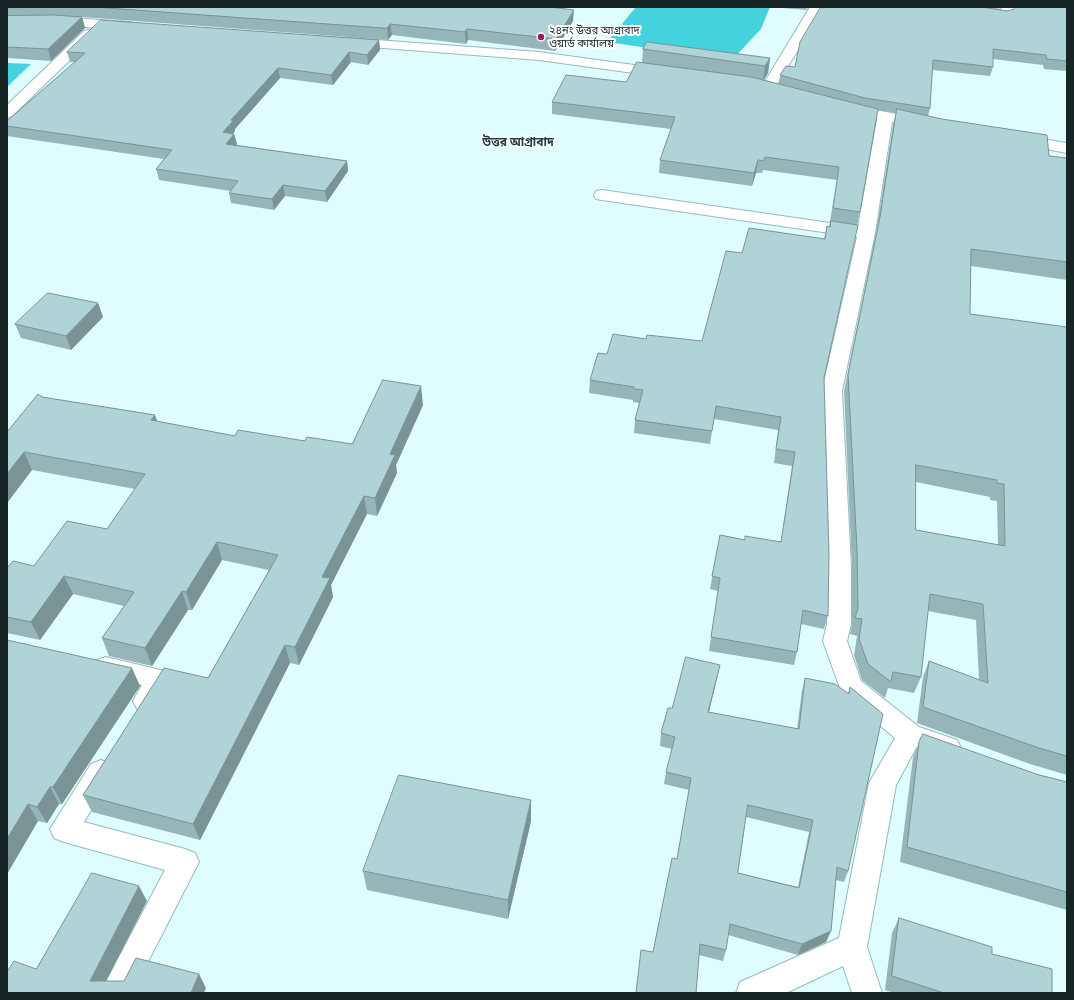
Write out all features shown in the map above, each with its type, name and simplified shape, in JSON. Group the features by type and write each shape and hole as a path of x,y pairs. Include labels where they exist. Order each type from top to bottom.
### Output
{"street":[{"path":"769,88 817,7"},
{"path":"953,7 1005,14 1009,7"},
{"path":"7,22 57,21 140,27"},
{"path":"7,113 100,24"},
{"path":"339,41 539,56 673,74"},
{"path":"833,105 884,117 938,126"},
{"path":"884,117 866,233 832,390 839,568 839,624 835,641 851,687 910,735 970,756"},
{"path":"1006,138 1067,148"},
{"path":"602,195 866,233"},
{"path":"84,662 160,679 135,718"},
{"path":"867,993 852,947 883,783 910,735"},
{"path":"114,751 64,829 185,862 115,993"},
{"path":"751,993 852,947"}],"water":[{"path":"636,7 770,7 761,29 732,60 607,42"},
{"path":"7,63 31,64 7,87"}],"building":[{"path":"94,7 550,7 574,10 556,39 467,29 465,32 390,24 387,28"},
{"path":"821,7 981,7 1008,11 1014,9 1015,7 1067,7 1067,61 1047,59 1046,55 993,49 993,67 933,60 930,108 865,98 780,75 786,66 795,67 800,42"},
{"path":"54,15 82,17 48,49 7,47 7,16"},
{"path":"101,20 379,40 367,55 349,52 331,75 278,68 231,120 233,121 223,132 234,134 226,144 347,161 325,191 283,185 272,199 229,193 238,181 156,169 172,150 7,126 7,121 85,53 67,52"},
{"path":"647,42 770,58 765,66 643,49"},
{"path":"637,62 751,77 878,109 860,212 833,208 839,167 765,157 764,161 758,160 754,173 660,160 675,117 552,102 566,75 626,82"},
{"path":"897,109 942,119 1047,135 1049,156 1067,158 1067,262 971,249 970,314 1067,327 1067,756 1039,748 923,707 929,661 988,683 983,604 930,594 921,677 893,672 891,682 868,664 859,639 862,619 855,618 858,608 857,550 848,374 880,217","holes":["916,465 997,480 997,483 1004,484 1005,546 916,530"]},
{"path":"831,221 858,225 824,378 829,554 828,616 803,610 797,652 711,637 720,578 712,576 720,535 745,540 745,536 781,542 795,452 776,449 781,417 716,406 712,431 635,420 643,390 634,389 634,387 590,380 598,353 607,354 613,334 646,339 647,335 702,341 726,251 742,253 749,228 825,239 827,226 830,227"},
{"path":"48,293 98,303 66,336 15,324"},
{"path":"383,380 421,386 390,454 395,455 375,498 364,496 322,577 330,578 295,647 285,645 193,824 83,795 164,668 208,678 278,555 217,542 186,592 182,591 145,648 102,638 134,592 64,576 31,622 7,617 7,568 13,561 34,566 67,521 107,529 145,474 24,452 7,474 7,432 38,394 42,397 155,415 151,420 235,436 238,430 305,441 307,437 352,444"},
{"path":"7,640 132,668 53,787 50,787 37,807 28,804 7,839"},
{"path":"686,657 720,665 708,712 799,729 805,678 835,684 849,694 850,687 883,714 848,871 837,867 831,931 802,944 730,924 726,950 700,944 696,993 636,993 641,950 653,952 672,858 677,859 691,778 666,772 675,737 661,733 668,708 672,708","holes":["748,805 813,820 799,888 738,873"]},
{"path":"923,734 1039,775 1067,782 1067,892 907,847 919,742"},
{"path":"399,775 531,800 508,900 363,871"},
{"path":"92,873 139,886 90,981 124,981 136,958 199,974 191,993 7,993 7,972 14,961 36,969"},
{"path":"899,918 992,947 992,954 1052,969 1052,993 944,993 892,976"}],"place":[{"name":"২৪নং উত্তর আগ্রাবাদ ওয়ার্ড কার্যালয়","path":"541,37"}],"district":[{"name":"উত্তর আগ্রাবাদ","path":"518,143"}]}
